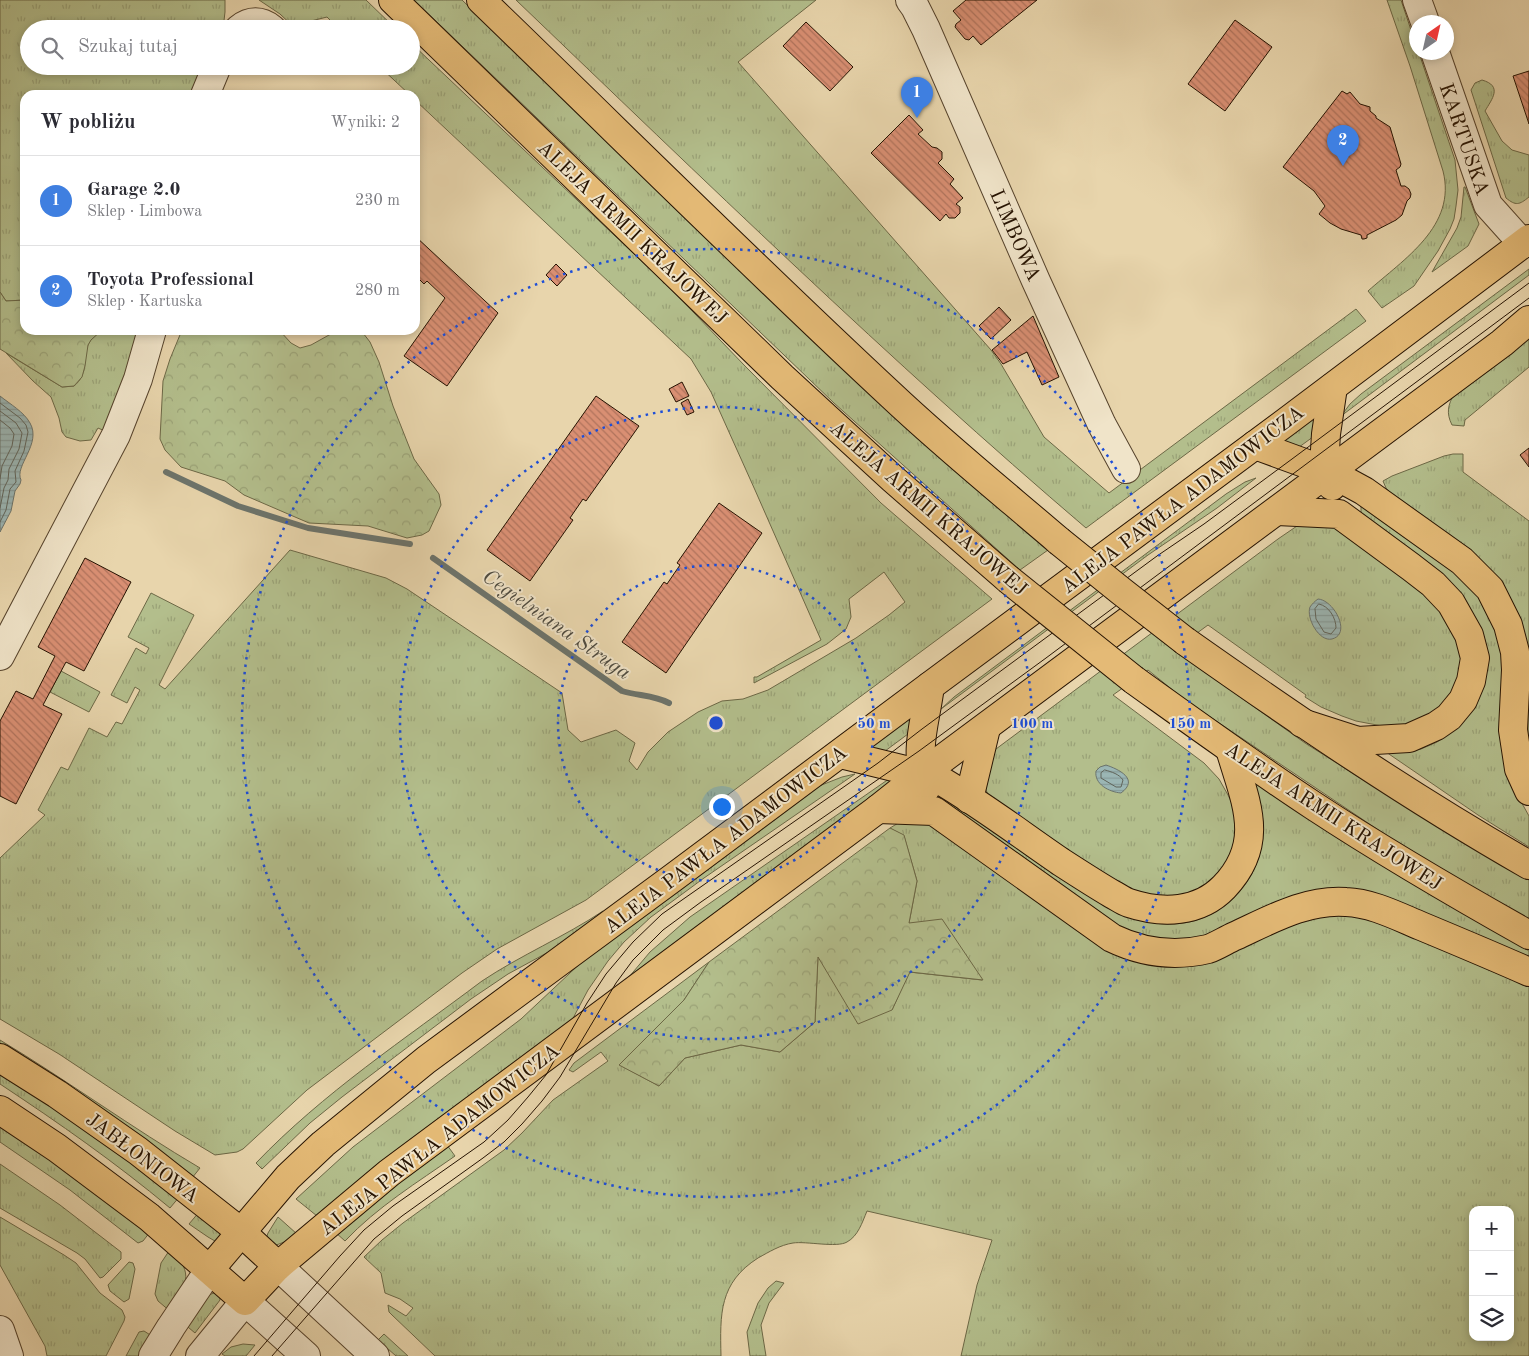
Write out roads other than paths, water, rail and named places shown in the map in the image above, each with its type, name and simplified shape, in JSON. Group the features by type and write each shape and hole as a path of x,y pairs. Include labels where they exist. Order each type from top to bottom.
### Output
{"main road":[{"name":"ALEJA ARMII KRAJOWEJ","path":"393,0 414,20"},
{"path":"481,0 892,397 1059,541 1185,641 1302,723 1433,808 1529,865"},
{"name":"ALEJA ARMII KRAJOWEJ","path":"420,26 782,377 899,484 1008,579 1134,680 1230,749 1384,851 1529,935"},
{"name":"ALEJA PAWŁA ADAMOWICZA","path":"210,1270 288,1177 323,1144 426,1060 1333,387 1526,241"},
{"name":"ALEJA PAWŁA ADAMOWICZA","path":"245,1301 278,1266 389,1173 1502,343 1529,320"},
{"path":"1333,387 1325,450 1339,514"},
{"path":"1364,491 1369,442"},
{"path":"1255,445 1329,472 1364,491 1462,561 1490,589 1508,625 1515,652 1513,730 1519,769 1529,791"},
{"path":"1277,511 1339,514 1433,584 1451,603 1469,635 1474,658 1471,681 1463,700 1449,717 1436,726 1409,738 1358,741 1302,723"},
{"path":"930,686 920,751 922,774 934,811"},
{"path":"969,799 986,728"},
{"path":"840,754 938,779 1089,881 1128,902 1156,910 1174,910 1192,907 1217,895 1236,875 1244,860 1249,843 1250,826 1230,749"},
{"path":"878,809 934,811 1112,938 1151,952 1180,953 1209,948 1289,912 1316,903 1346,902 1374,907 1529,972"},
{"name":"JABŁONIOWA","path":"0,1058 57,1094 138,1150 241,1232 278,1266"},
{"path":"0,1110 57,1148 149,1217 245,1301"}],"street":[{"name":"LIMBOWA","path":"910,0 926,29 1102,425 1126,468"},
{"path":"1417,0 1422,15"},
{"name":"KARTUSKA","path":"1438,60 1488,205 1526,241"},
{"path":"206,90 214,75"},
{"path":"0,656 116,435 138,379 151,335"},
{"path":"278,1266 375,1356"},
{"path":"153,1356 170,1327 210,1270"},
{"path":"200,1356 245,1301 306,1356"},
{"path":"0,1330 9,1356"}],"water":[{"path":"0,396 24,415 33,431 33,439 21,468 21,480 15,491 11,511 0,532"},
{"path":"1318,599 1330,605 1341,624 1338,636 1332,639 1327,639 1318,633 1312,623 1309,612 1310,607"},
{"path":"1106,765 1121,772 1128,779 1126,788 1121,793 1107,789 1097,780 1096,771"}],"waterway":[{"name":"Cegielniana Struga","path":"166,472 238,506 308,528 410,544"},
{"name":"Cegielniana Struga","path":"433,558 622,691 658,698 669,703"}],"tram line":[{"path":"254,1356 364,1230 393,1206 484,1142 508,1120 546,1075 587,1003 606,974 633,942 662,914 878,763 1529,283"},
{"path":"272,1356 374,1239 402,1216 504,1142 522,1124 560,1077 616,983 633,960 663,930 919,751 1529,298"}],"place":[{"name":"Garage 2.0","path":"917,118"},
{"name":"Toyota Professional","path":"1343,166"}]}
